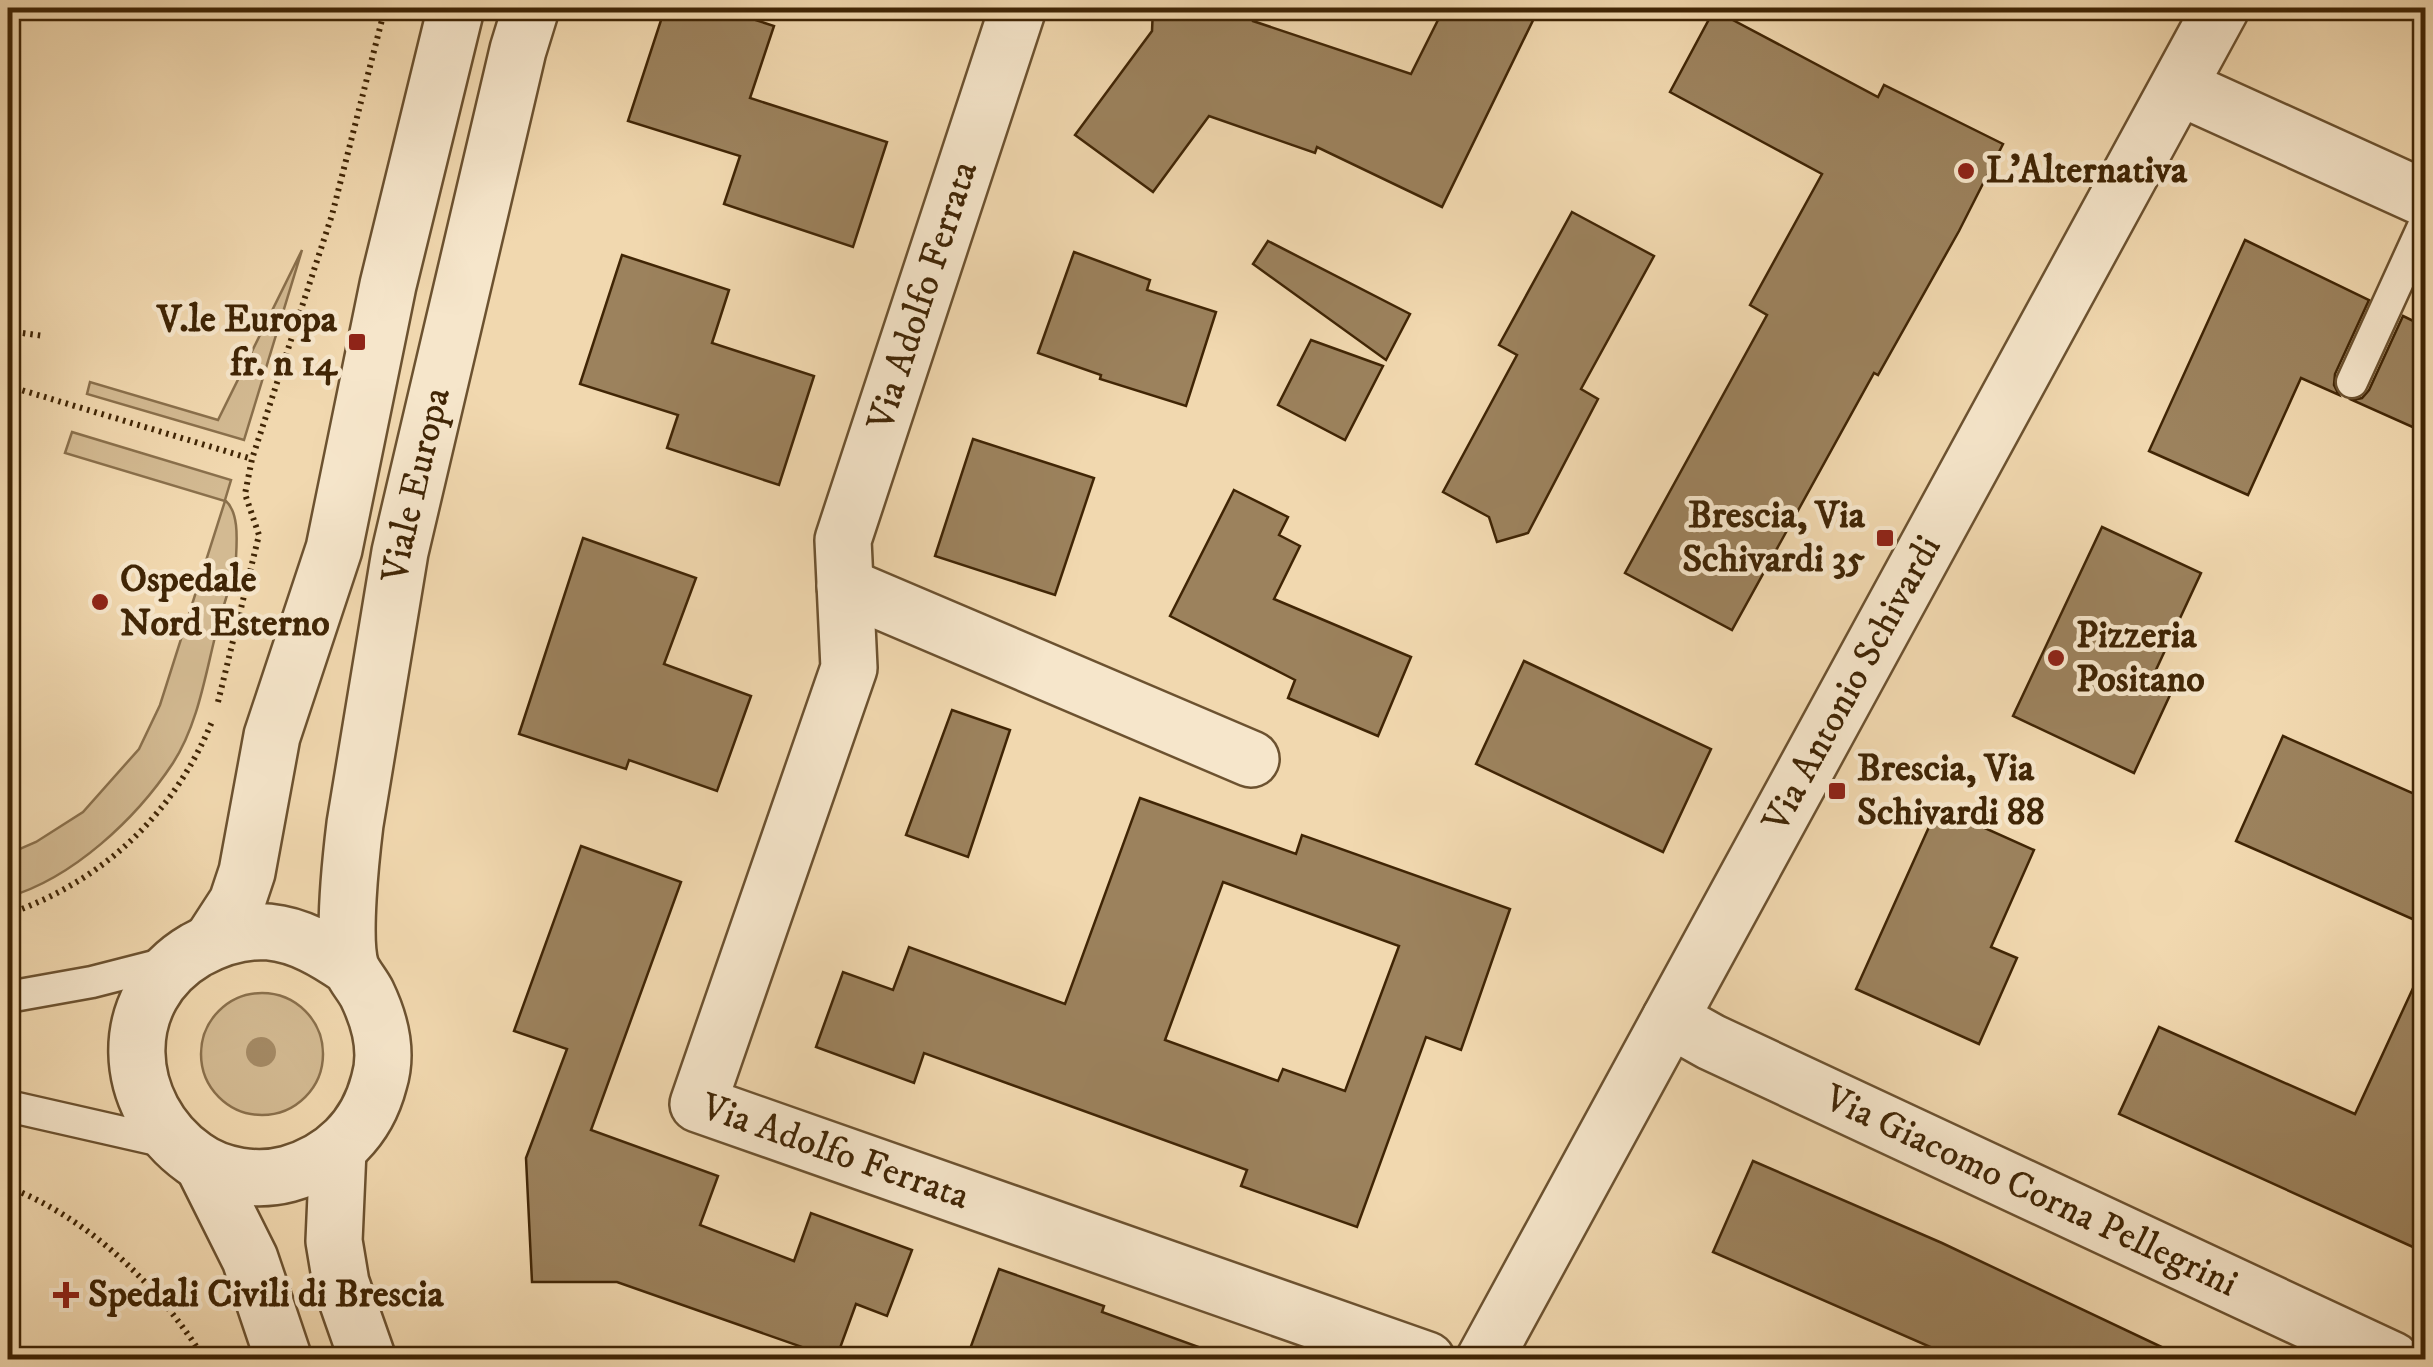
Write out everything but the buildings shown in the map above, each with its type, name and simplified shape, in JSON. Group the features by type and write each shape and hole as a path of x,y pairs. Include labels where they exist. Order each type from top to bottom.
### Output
{"street":[{"name":"Viale Europa","path":"284,1360 250,1259 189,1155 153,1118 139,1086 136,1051 142,1016 158,985 196,951 237,902 247,872 272,736 334,550 388,285 456,8"},
{"name":"Viale Europa","path":"189,1155 237,1176 273,1178 307,1168 338,1150 366,1116 381,1076 382,1046 377,1017 352,968 349,893 355,824 400,552 531,8"},
{"name":"Via Adolfo Ferrata","path":"1018,8 843,540 848,668 698,1104 1427,1360"},
{"name":"Via Antonio Schivardi","path":"1484,1360 2221,8"},
{"path":"2179,86 2426,198"},
{"path":"845,586 1251,759"},
{"path":"196,951 239,933 268,932 296,938 352,968"},
{"name":"Via Giacomo Corna Pellegrini","path":"1670,1019 1711,1042 2392,1360"},
{"path":"338,1150 334,1241 340,1283 368,1360"}],"lane":[{"path":"2352,382 2426,220"},
{"path":"8,997 46,991 196,951"},
{"path":"8,986 46,991"},
{"path":"8,1106 189,1155"}],"path":[{"path":"8,914 70,887 104,866 144,829 192,766 214,715 259,535 245,494 252,459 332,215 385,8"},
{"path":"8,331 44,336"},
{"path":"8,386 252,459"},
{"path":"8,1187 79,1226 117,1256 181,1320 205,1360"}],"shaded area":[{"path":"302,250 244,440 87,394 90,382 218,420"},
{"path":"72,432 231,480 225,500 235,519 236,558 196,714 173,763 141,805 101,844 56,876 8,897 8,854 36,842 83,812 139,749 160,705 225,501 65,453"},
{"path":"262,993 285,998 305,1011 318,1031 323,1054 318,1077 305,1097 285,1110 262,1115 239,1110 219,1097 206,1077 201,1054 206,1031 219,1011 239,998"}],"place":[{"name":"L'Alternativa","path":"1966,171"},
{"name":"V.le Europa fr. n 14","path":"357,342"},
{"name":"Brescia, Via Schivardi 35","path":"1885,538"},
{"name":"Ospedale Nord Esterno","path":"100,602"},
{"name":"Pizzeria Positano","path":"2056,658"},
{"name":"Brescia, Via Schivardi 88","path":"1837,791"},
{"name":"Spedali Civili di Brescia","path":"66,1295"}]}
